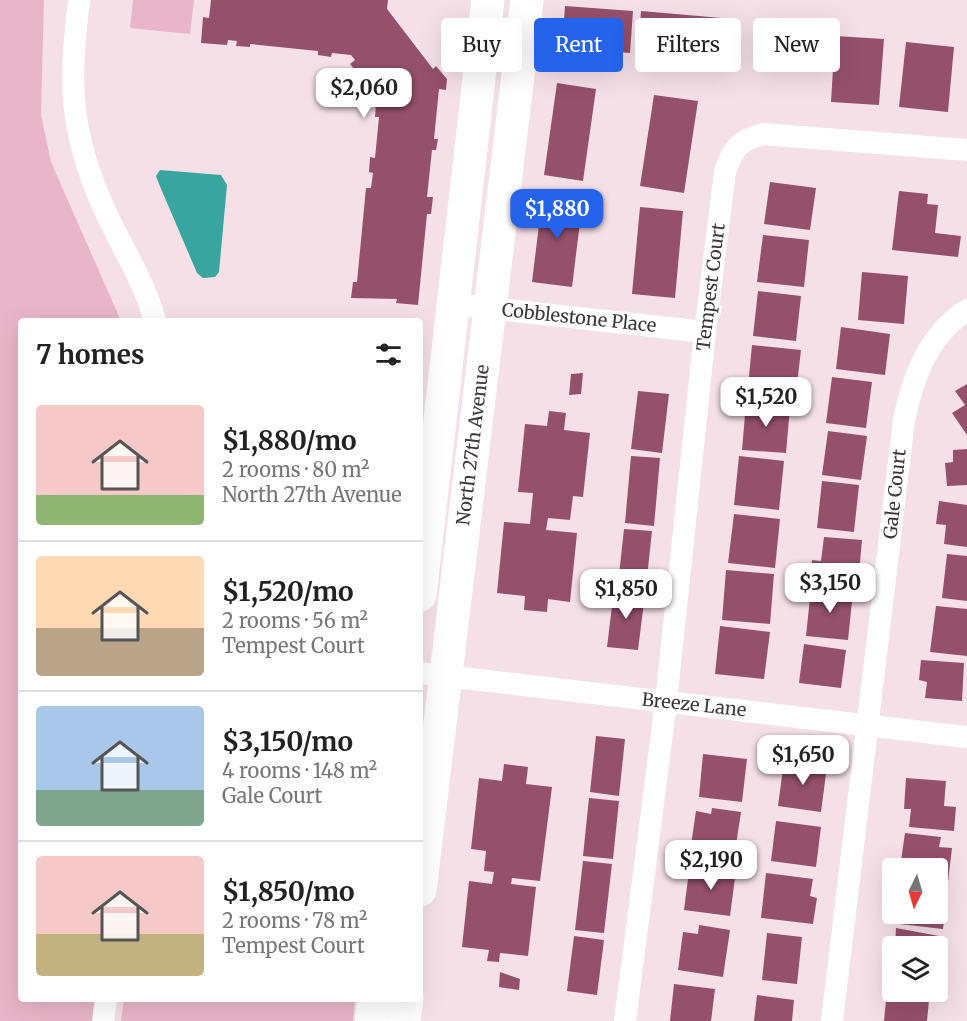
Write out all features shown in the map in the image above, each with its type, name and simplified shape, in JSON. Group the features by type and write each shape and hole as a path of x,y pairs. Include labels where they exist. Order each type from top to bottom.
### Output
{"street":[{"path":"79,0 71,66 73,112 99,197 138,274 154,318"},
{"name":"North 27th Avenue","path":"423,569 488,0"},
{"name":"North 27th Avenue","path":"423,840 433,675 490,308 527,0"},
{"name":"Tempest Court","path":"625,1021 666,702 705,332 725,172 730,155 743,139 763,134 967,150"},
{"name":"Cobblestone Place","path":"453,304 705,332"},
{"name":"Gale Court","path":"832,1021 904,420 910,390 920,362 953,319 967,309"},
{"name":"Breeze Lane","path":"433,675 967,737"},
{"path":"103,1021 106,1002"},
{"path":"371,1021 374,1002"},
{"path":"404,1021 407,1002"}],"shaded area":[{"path":"0,0 44,0 41,115 51,162 120,318 18,318 18,1002 97,1002 95,1021 0,1021"},
{"path":"133,0 194,0 190,34 130,28"},
{"path":"124,1002 355,1002 353,1021 121,1021"}],"water":[{"path":"160,170 221,175 227,185 219,272 215,277 203,278 197,273 156,176"}],"building":[{"path":"211,0 388,0 387,9 433,69 436,66 447,79 446,90 439,89 434,139 438,139 436,150 432,150 427,197 433,197 431,214 427,214 418,305 396,303 397,299 351,298 353,282 357,282 366,188 371,188 373,173 369,172 370,157 375,158 379,117 375,117 376,103 380,103 382,84 373,91 362,78 370,72 367,68 359,75 350,64 355,60 351,55 332,53 331,57 318,55 318,51 250,44 250,47 236,46 237,41 228,40 227,45 201,43 203,17 209,18"},
{"path":"565,6 633,11 630,53 623,52 623,18 564,18"},
{"path":"641,11 722,18 640,18"},
{"path":"840,36 884,39 879,105 831,102 833,72 840,72"},
{"path":"906,42 954,47 948,112 899,107"},
{"path":"557,83 596,89 583,181 544,175"},
{"path":"654,95 698,101 684,193 640,186"},
{"path":"770,182 816,188 810,230 764,224"},
{"path":"899,191 928,194 927,204 938,205 935,233 961,236 958,257 892,250"},
{"path":"543,192 583,198 572,287 532,282"},
{"path":"640,207 683,211 675,298 632,294"},
{"path":"763,235 809,240 804,287 757,282"},
{"path":"862,272 908,276 904,324 858,320"},
{"path":"758,291 801,296 796,341 753,336"},
{"path":"841,327 890,334 885,375 836,369"},
{"path":"752,345 801,350 795,402 747,397"},
{"path":"583,373 581,394 569,395 571,374"},
{"path":"832,377 872,382 866,428 826,423"},
{"path":"967,384 967,435 952,413 965,405 955,391"},
{"path":"638,391 669,394 662,453 631,449"},
{"path":"746,403 790,407 786,453 742,450"},
{"path":"549,411 566,413 564,430 590,433 583,497 573,496 570,520 548,518 546,530 577,533 570,602 548,599 547,612 524,610 525,596 497,593 504,522 530,524 533,493 518,492 525,424 547,426"},
{"path":"828,431 867,436 861,480 822,475"},
{"path":"967,449 967,485 947,486 945,463 953,462 953,450"},
{"path":"631,456 660,458 654,526 625,523"},
{"path":"739,456 784,461 779,510 734,505"},
{"path":"822,481 859,485 854,532 817,528"},
{"path":"939,501 967,505 967,547 944,544 946,525 936,524"},
{"path":"734,514 780,519 775,568 728,563"},
{"path":"624,529 652,531 646,587 618,584"},
{"path":"824,537 862,540 859,573 840,571 839,585 810,582 812,560 821,561"},
{"path":"947,554 967,556 967,601 942,598"},
{"path":"726,570 774,574 770,624 722,620"},
{"path":"811,588 853,592 848,640 806,636"},
{"path":"614,590 645,594 638,650 607,647"},
{"path":"936,606 967,609 967,656 930,652"},
{"path":"720,626 770,632 764,679 715,674"},
{"path":"804,644 846,650 841,688 799,683"},
{"path":"921,660 964,663 962,701 925,698 927,682 919,680"},
{"path":"596,736 625,739 619,796 590,792"},
{"path":"703,754 747,759 742,802 699,797"},
{"path":"784,761 827,766 821,812 778,806"},
{"path":"504,764 528,767 526,784 552,787 540,881 512,878 511,884 536,887 528,956 500,953 499,962 487,961 489,950 462,947 469,881 492,884 494,872 484,871 486,851 471,849 479,778 502,781"},
{"path":"906,778 946,781 944,806 956,807 954,831 909,827 911,809 904,809"},
{"path":"589,798 619,801 613,859 583,856"},
{"path":"712,808 741,812 734,858 690,852 696,811 711,814"},
{"path":"776,821 821,827 816,867 771,861"},
{"path":"905,833 941,837 939,847 952,848 948,882 948,858 901,858"},
{"path":"583,861 612,864 604,933 575,930"},
{"path":"706,866 736,870 730,916 684,910 689,871 705,873"},
{"path":"766,873 813,879 810,896 817,898 813,924 761,918"},
{"path":"900,924 944,924 943,929"},
{"path":"699,925 730,930 723,977 678,970 683,932 698,934"},
{"path":"896,928 939,936 896,936"},
{"path":"767,933 802,937 797,984 762,980"},
{"path":"574,936 604,940 597,995 567,991"},
{"path":"500,972 520,979 519,990 499,987"},
{"path":"674,984 715,989 711,1021 670,1021"},
{"path":"757,995 794,1000 792,1021 754,1021"},
{"path":"886,1002 929,1002 927,1021 884,1021"}]}
